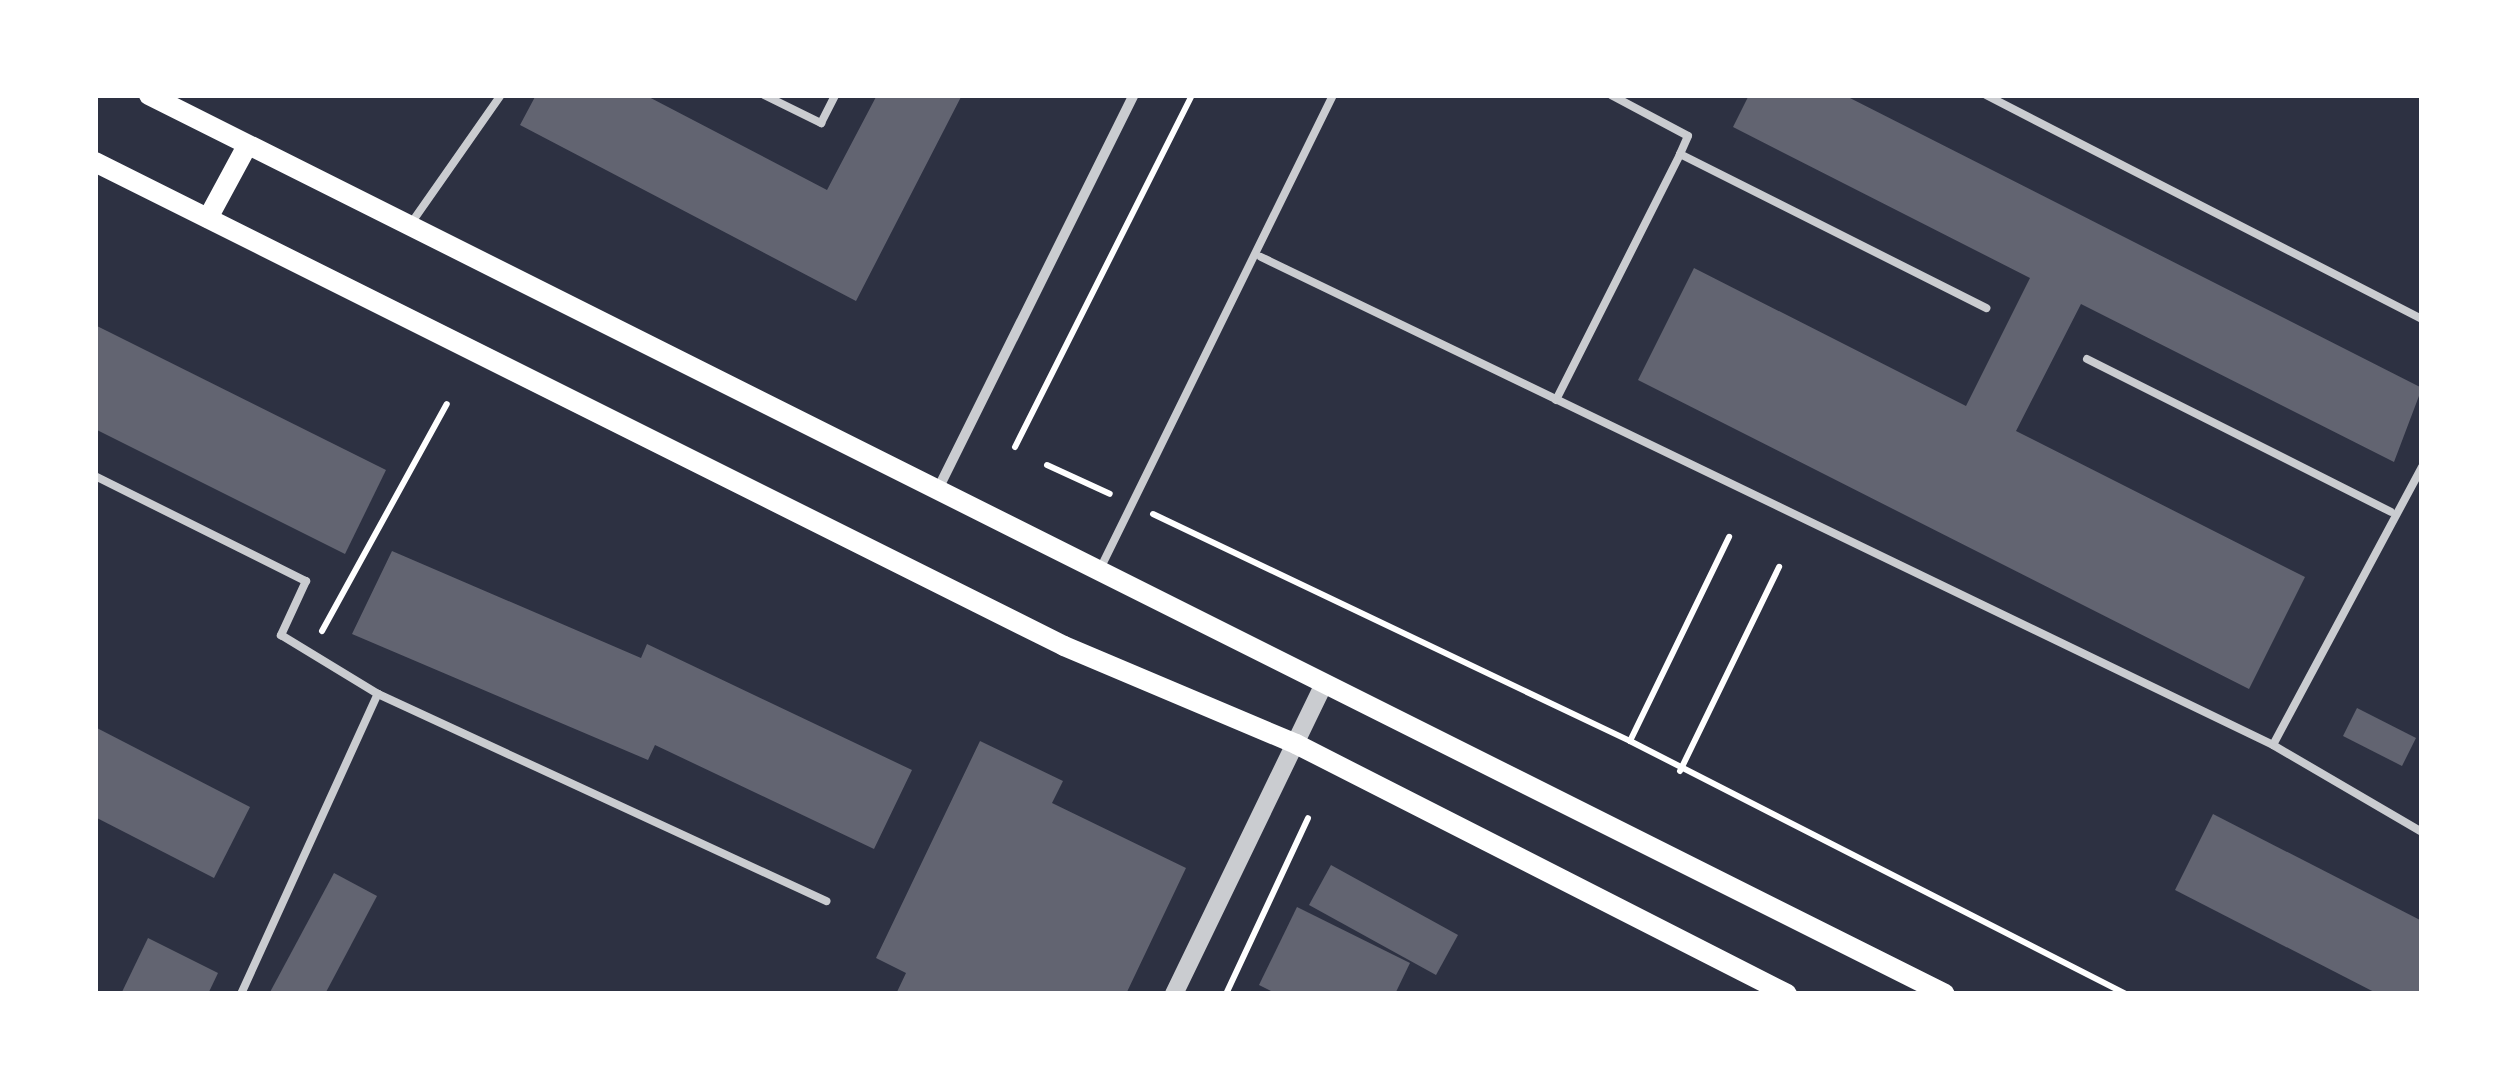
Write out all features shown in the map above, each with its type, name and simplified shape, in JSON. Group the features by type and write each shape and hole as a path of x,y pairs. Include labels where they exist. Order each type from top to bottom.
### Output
{"main road":[{"path":"149,95 939,487 1323,686 1945,994"},
{"path":"208,218 247,146"},
{"path":"95,162 1064,646 1296,744 1788,994"}],"street":[{"path":"939,487 1134,95"},
{"path":"1174,994 1323,686"}],"lane":[{"path":"409,226 502,95"},
{"path":"764,95 820,123 834,95"},
{"path":"1099,571 1129,503 1261,257 1333,95"},
{"path":"1556,400 1688,136 1611,95"},
{"path":"1986,95 2422,319"},
{"path":"1680,154 1986,308"},
{"path":"1261,257 2272,745 2422,832"},
{"path":"2087,359 2392,512"},
{"path":"2272,745 2392,512 2422,467"},
{"path":"95,476 306,581 281,635 378,694 827,901"},
{"path":"240,994 378,694"}],"path":[{"path":"1015,448 1192,95"},
{"path":"310,652 447,404"},
{"path":"1048,464 1630,741 1680,771 2126,994"},
{"path":"1630,741 1729,537"},
{"path":"1680,771 1779,567"},
{"path":"1226,994 1308,818"}],"building":[{"path":"536,95 645,95 827,190 877,95 962,95 856,301 520,125"},
{"path":"1749,95 1844,95 2422,388 2394,462 2081,304 2016,431 2305,577 2249,689 1638,380 1694,268 1966,406 2030,278 1733,127"},
{"path":"95,325 386,470 345,554 95,429"},
{"path":"392,551 641,658 647,644 912,770 874,849 655,745 648,760 352,634"},
{"path":"2357,708 2416,738 2402,766 2343,736"},
{"path":"95,727 250,807 214,878 95,817"},
{"path":"980,741 1063,781 1052,803 1186,868 1126,994 896,994 906,973 876,958"},
{"path":"2213,814 2422,921 2422,994 2378,994 2175,890"},
{"path":"1331,865 1458,935 1436,975 1309,905"},
{"path":"334,873 377,896 325,994 269,994"},
{"path":"1297,907 1410,963 1395,994 1277,994 1259,985"},
{"path":"148,938 218,973 208,994 121,994"}]}
